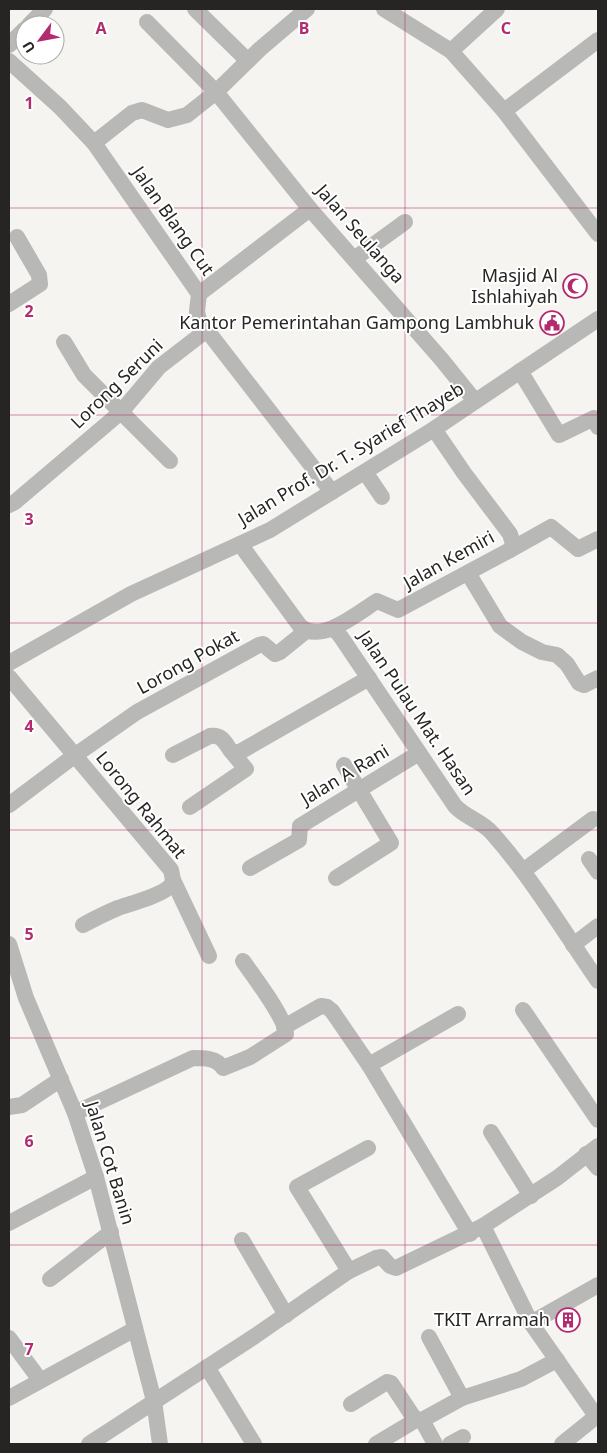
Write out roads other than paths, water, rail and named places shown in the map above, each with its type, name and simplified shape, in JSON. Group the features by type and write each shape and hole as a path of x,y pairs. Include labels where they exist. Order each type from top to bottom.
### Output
{"street":[{"path":"195,9 248,61"},
{"path":"94,143 132,114 142,110 168,120 187,115 216,92 307,9"},
{"path":"384,9 451,51 504,111 598,234"},
{"path":"451,51 496,9"},
{"name":"Jalan Seulanga","path":"147,22 216,92 310,209 442,360 475,401"},
{"path":"504,111 598,40"},
{"name":"Jalan Blang Cut","path":"9,60 60,107 94,143 199,294 197,311 199,320 332,492"},
{"path":"199,294 310,209"},
{"path":"354,259 405,222"},
{"path":"9,304 40,284 39,275 17,237"},
{"name":"Jalan Prof. Dr. T. Syarief Thayeb","path":"9,663 131,594 270,530 434,429 598,319"},
{"name":"Lorong Seruni","path":"9,505 15,502 121,412 159,367 207,330"},
{"path":"64,342 84,375 170,461"},
{"path":"520,371 559,435 594,418 598,427"},
{"name":"Jalan Kemiri","path":"332,629 377,601 398,610 510,550 513,544 510,534 434,429"},
{"path":"365,472 382,498"},
{"path":"510,550 551,527 578,550 598,539"},
{"path":"240,544 300,626 306,631 312,632 332,629"},
{"path":"468,573 500,626 522,642 542,652 557,656 567,664 579,683 584,685 598,678"},
{"name":"Jalan Pulau Mat. Hasan","path":"332,629 341,637 455,806 486,826 505,847 598,981"},
{"name":"Lorong Pokat","path":"74,756 137,712 259,645 263,644 275,654 306,631"},
{"name":"Lorong Rahmat","path":"9,677 74,756 100,783 171,870 172,885 165,890 139,902 118,908 83,925"},
{"path":"231,751 235,753 242,751 368,678"},
{"path":"173,755 210,736 216,735 221,737 246,769 190,807"},
{"name":"Jalan A Rani","path":"250,868 299,840 300,826 419,753"},
{"path":"9,805 74,756"},
{"path":"336,878 391,843 344,765"},
{"path":"523,871 593,819"},
{"path":"173,880 209,956"},
{"path":"573,945 598,926"},
{"name":"Jalan Cot Banin","path":"9,944 26,998 75,1112 96,1177 154,1401 160,1444"},
{"path":"75,1112 193,1058 212,1060 224,1068 250,1057 286,1034 278,1014 243,961"},
{"path":"284,1027 320,1006 327,1007 332,1011 369,1065 476,1230 531,1322 597,1416 562,1444"},
{"path":"523,1010 598,1120"},
{"path":"369,1065 458,1014"},
{"path":"9,1107 22,1105 61,1079"},
{"path":"491,1132 531,1196"},
{"path":"349,1271 297,1187 368,1148"},
{"path":"89,1444 286,1315 349,1271 382,1257 390,1266 396,1268 476,1230 558,1178 592,1150 598,1168"},
{"path":"10,1221 96,1177"},
{"path":"50,1279 111,1232"},
{"path":"242,1240 286,1315"},
{"path":"531,1322 598,1285"},
{"path":"9,1398 135,1329"},
{"path":"9,1338 40,1380"},
{"path":"429,1338 462,1398"},
{"path":"376,1444 462,1398 495,1386 521,1380 557,1360"},
{"path":"207,1367 254,1444"},
{"path":"351,1404 387,1382 391,1383 435,1444"}],"place":[{"name":"Masjid Al Ishlahiyah","path":"575,286"},
{"name":"Kantor Pemerintahan Gampong Lambhuk","path":"552,323"},
{"name":"TKIT Arramah","path":"568,1320"}]}
